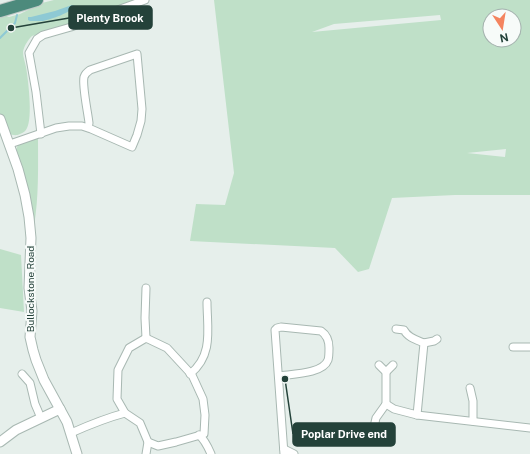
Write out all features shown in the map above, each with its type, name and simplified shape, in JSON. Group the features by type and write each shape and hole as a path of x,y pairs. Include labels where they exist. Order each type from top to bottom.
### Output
{"highway":[{"path":"0,11 37,0"}],"street":[{"path":"41,134 36,92 29,53 37,39 43,35 71,27 145,0"},
{"path":"10,144 56,128 82,126 132,147 137,135 142,110 137,54 87,72 83,84 89,123 88,128"},
{"name":"Bullockstone Road","path":"0,119 18,169 29,217 31,238 29,288 32,312 30,337 36,360 44,380 67,422 77,454"},
{"path":"146,288 146,338"},
{"path":"190,374 196,370 203,360 206,349 208,336 207,302"},
{"path":"279,376 315,370 326,364 328,360 329,345 328,339 324,333 321,331 281,327 276,329 275,333 284,452 294,454"},
{"path":"396,329 404,330 410,337 424,343 437,339"},
{"path":"146,338 167,348 190,374 203,399 205,415 204,434 158,446 148,442"},
{"path":"146,338 129,348 118,370 118,399 125,412 140,423 148,442 146,454"},
{"path":"417,415 424,343"},
{"path":"513,347 530,347"},
{"path":"374,426 372,418 386,404 386,372 379,365"},
{"path":"386,372 393,365"},
{"path":"22,374 30,383 35,404 41,418"},
{"path":"470,388 473,399 473,421"},
{"path":"386,404 394,409 417,415 530,428"},
{"path":"1,440 16,430 60,409"},
{"path":"71,433 90,424 125,412"},
{"path":"199,435 208,446 211,454"}],"green space":[{"path":"54,0 139,0 32,36 26,43 23,52 29,89 29,123 27,129 19,135 9,134 0,116 0,16 4,15 9,17 20,14 42,3"},
{"path":"214,0 530,0 530,195 455,195 392,198 369,269 358,272 335,248 190,241 196,204 225,205 234,173","holes":["440,15 441,20 312,32 334,24","506,149 505,157 467,153"]},
{"path":"38,138 36,215 34,226 15,152 18,145"},
{"path":"0,249 21,255 24,312 0,308"}],"water":[{"path":"72,5 75,6 73,9 56,17 43,21 28,20 28,17 55,11"}],"waterway":[{"path":"0,38 15,23 17,15"}],"place":[{"name":"Plenty Brook","path":"11,28"},
{"name":"Poplar Drive end","path":"285,379"}]}
